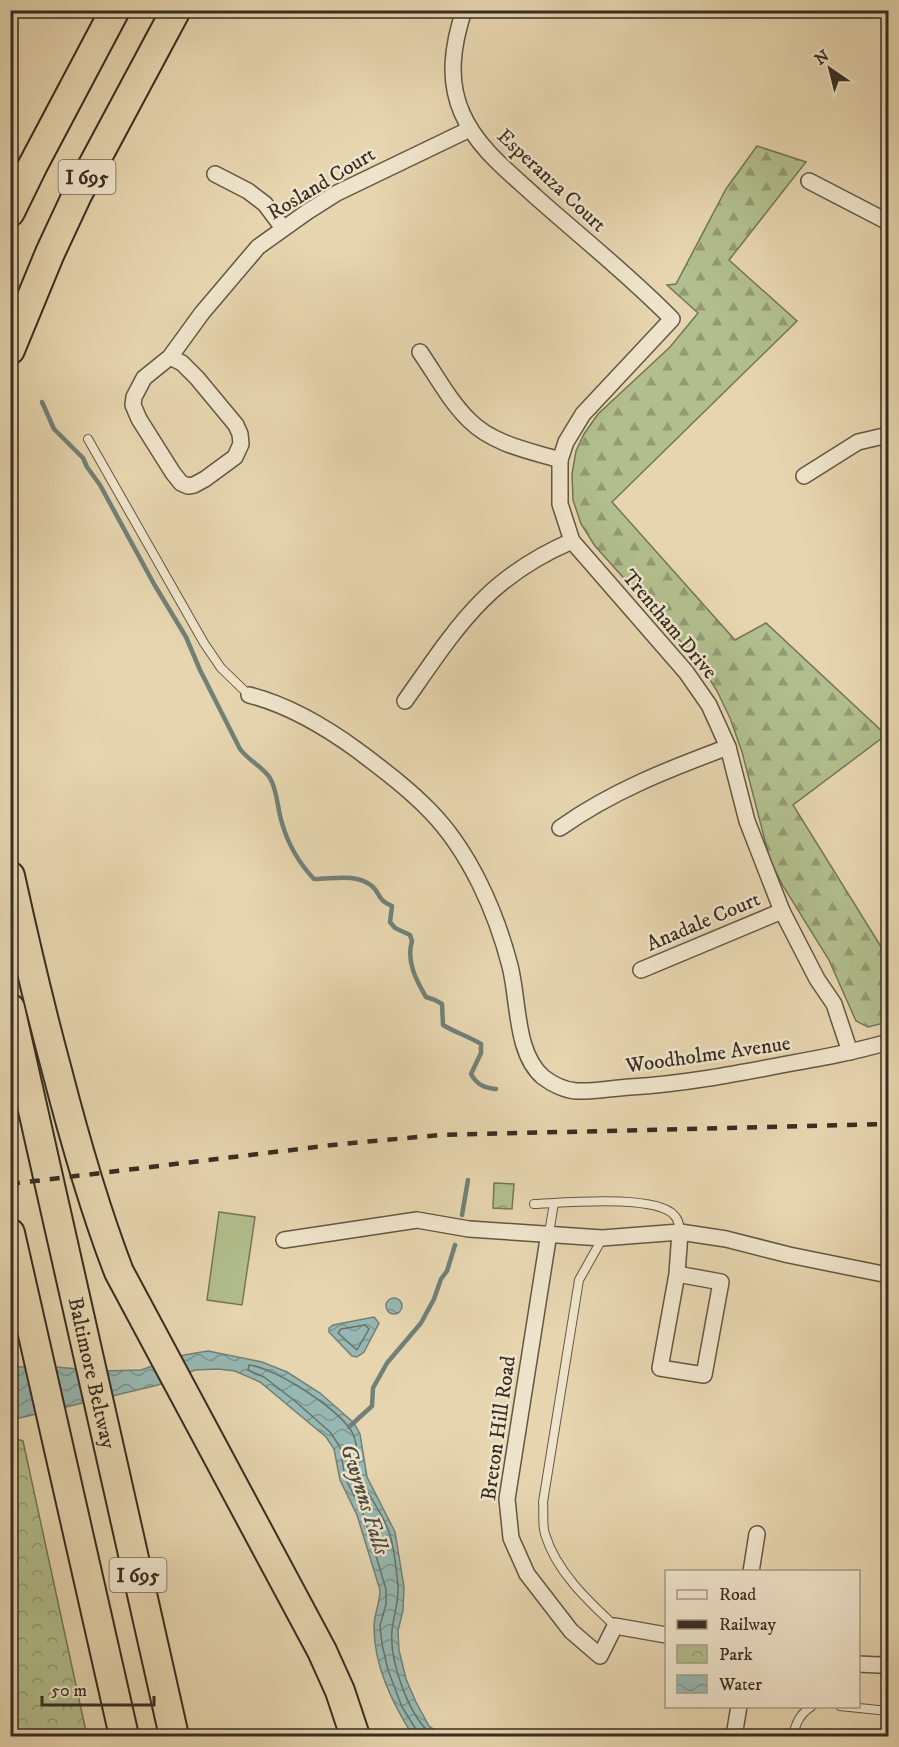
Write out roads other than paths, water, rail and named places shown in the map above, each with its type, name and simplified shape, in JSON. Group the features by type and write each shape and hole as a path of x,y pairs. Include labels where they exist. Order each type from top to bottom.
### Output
{"highway":[{"name":"I 695","path":"10,212 115,10"},
{"name":"I 695","path":"10,351 50,253 77,195 176,10"},
{"path":"10,876 76,1146 100,1223 119,1272 322,1651 340,1691 356,1737"},
{"name":"Baltimore Beltway","path":"10,1008 103,1413 174,1737"},
{"name":"I 695","path":"10,1233 124,1737"}],"street":[{"name":"Esperanza Court","path":"464,10 454,48 453,81 461,111 470,129 491,155 672,319"},
{"name":"Rosland Court","path":"170,357 182,363 197,378 236,425 240,434 241,444 235,457 194,485 188,486 181,483 173,473 139,419 134,397 144,378 170,357 202,313 258,247 338,194 470,129"},
{"path":"215,174 248,191 265,204 284,228"},
{"path":"809,182 888,222"},
{"name":"Trentham Drive","path":"672,319 583,414 566,442 560,460 560,504 572,541 686,672 709,705 728,747 747,821 782,911 817,979 834,1004 850,1052"},
{"path":"420,352 450,397 471,423 518,448 560,460"},
{"path":"804,476 858,442 888,435"},
{"path":"405,701 456,627 484,596 525,564 572,541"},
{"name":"Woodholme Avenue","path":"249,695 309,717 332,732 406,788 431,811 452,837 472,871 503,942 518,1003 522,1044 527,1056 544,1077 558,1086 575,1091 705,1080 850,1052 888,1042"},
{"path":"560,828 584,810 619,791 728,747"},
{"name":"Anadale Court","path":"641,970 782,911"},
{"path":"284,1240 417,1220 469,1229 602,1238 680,1232 726,1239 789,1255 888,1275"},
{"path":"677,1274 721,1282 704,1375 660,1368 677,1274 680,1232"},
{"name":"Breton Hill Road","path":"549,1233 507,1499 511,1538 527,1574 571,1631 600,1656 615,1626"},
{"path":"751,1570 757,1534"},
{"path":"615,1626 665,1635"},
{"path":"860,1664 888,1663"},
{"path":"734,1737 740,1708"}],"lane":[{"path":"88,439 204,643 221,668 249,695"},
{"path":"534,1204 639,1201 672,1212 678,1220 680,1232"},
{"path":"549,1233 554,1203"},
{"path":"602,1238 579,1280 543,1502 544,1533 558,1560 582,1595 615,1626"},
{"path":"793,1737 798,1720 803,1712 810,1708"},
{"path":"852,1708 888,1711"}],"water":[{"path":"394,1298 400,1300 402,1306 400,1312 394,1314 388,1312 386,1306 388,1300"},
{"path":"374,1317 379,1323 364,1352 357,1357 352,1356 329,1332 329,1328 333,1325"},
{"name":"Gwynns Falls","path":"208,1351 262,1362 287,1372 320,1393 354,1423 360,1434 367,1477 395,1532 404,1587 403,1610 398,1631 399,1650 406,1679 429,1726 444,1736 413,1736 398,1711 381,1671 375,1642 374,1622 380,1590 357,1515 340,1480 334,1449 326,1437 260,1382 235,1371 195,1370 158,1385 11,1420 10,1367 55,1367 103,1371 141,1370 184,1355"}],"waterway":[{"path":"42,402 54,429 83,458 100,485 186,637 240,749 270,778 275,789 284,831 299,860 314,879 359,879 372,886 381,899 392,906 390,922 395,928 410,935 411,963 422,991 426,997 442,1004 443,1025 481,1044 481,1053 471,1074 482,1085 496,1089"},
{"path":"462,1215 468,1180"},
{"path":"349,1427 372,1406 373,1388 387,1363 421,1323 447,1271 455,1245"}],"railway":[{"path":"10,1184 341,1144 440,1135 888,1124"}]}
